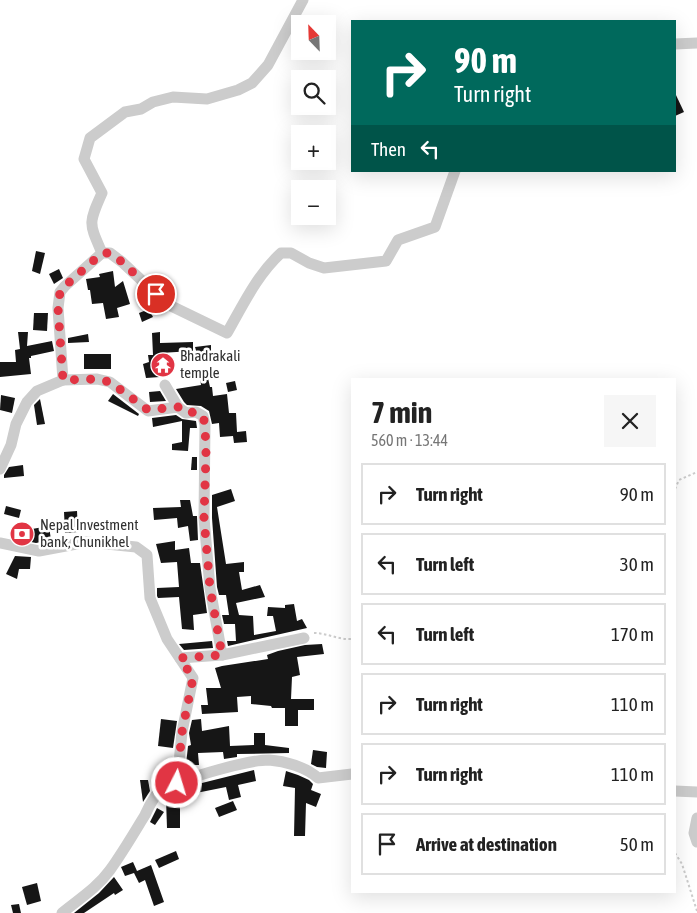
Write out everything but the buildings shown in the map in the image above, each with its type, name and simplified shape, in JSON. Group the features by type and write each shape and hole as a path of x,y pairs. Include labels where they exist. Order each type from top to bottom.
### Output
{"street":[{"path":"102,253 91,228 92,215 102,193 84,159 90,138 125,112 141,109 153,102 173,97 208,99 238,90 252,83 268,64 303,0"},
{"path":"676,44 697,43"},
{"path":"63,380 58,308 60,292 102,253 110,253 122,262 167,304 227,333 269,264 281,253 291,253 309,263 324,268 386,261 398,240 434,227 455,172"},
{"path":"0,469 16,424 27,402 37,391 63,380 97,379 110,382 148,410 178,407"},
{"path":"165,385 178,407 186,413 196,412 203,416 205,425 204,518 210,588 222,655"},
{"path":"0,543 39,551 87,542 136,547 147,556 150,598 167,639 193,678 182,732 177,783"},
{"path":"180,658 222,655 304,638"},
{"path":"62,913 95,888 114,864 157,794 177,783 241,764 269,760 292,765 311,772 318,778 351,774"},
{"path":"676,791 697,792"},
{"path":"697,818 694,833 697,842"}],"path":[{"path":"676,487 679,480 697,472"},
{"path":"304,638 314,633 343,640 351,639"},
{"path":"676,855 682,864 697,911"}],"place":[{"name":"Bhadrakali temple","path":"163,365"},
{"name":"Nepal Investment bank, Chunikhel","path":"22,534"}],"route":[{"path":"156,294 122,262 110,253 102,253 60,292 58,308 63,380 97,379 110,382 148,410 178,407 186,413 196,412 203,416 206,454 204,518 210,588 222,655 180,658 193,678 182,732 177,783"}]}
